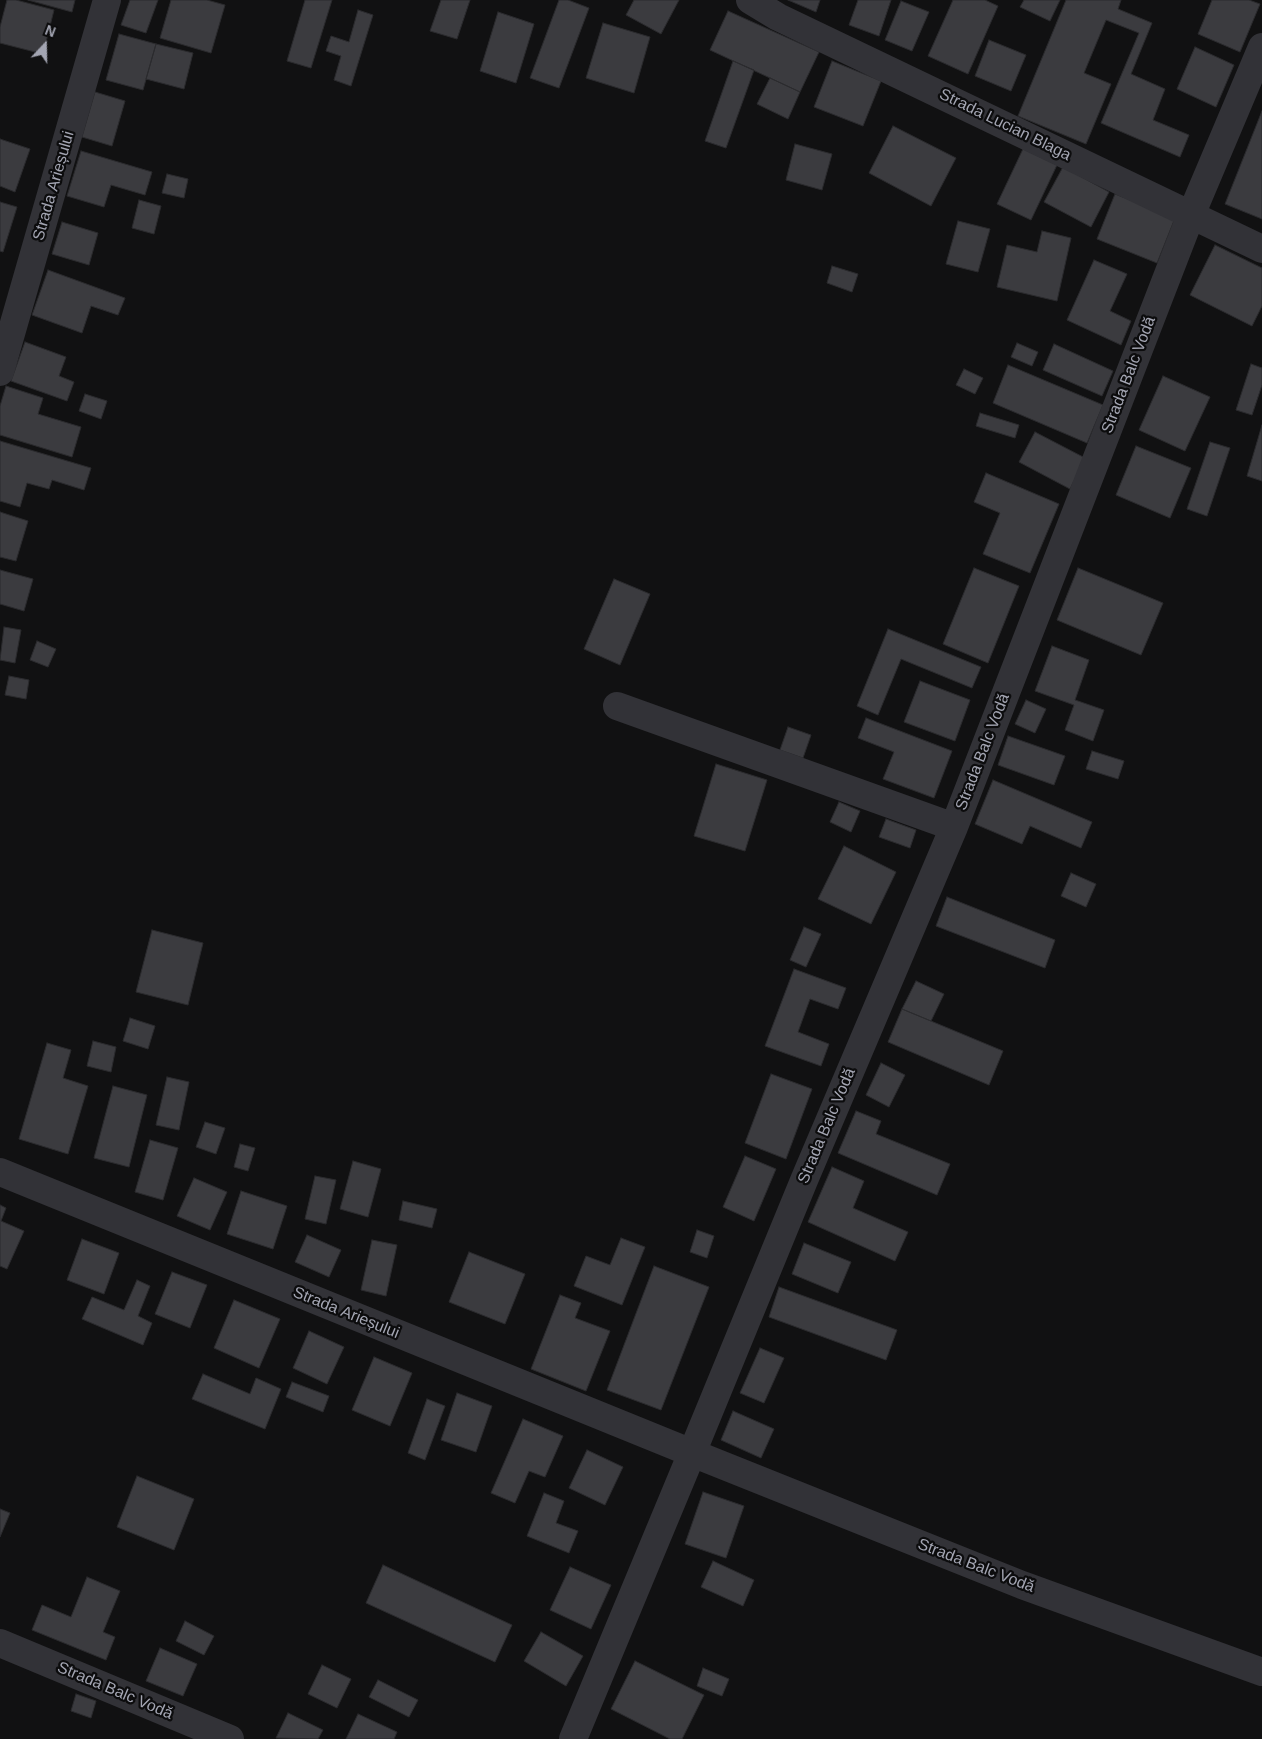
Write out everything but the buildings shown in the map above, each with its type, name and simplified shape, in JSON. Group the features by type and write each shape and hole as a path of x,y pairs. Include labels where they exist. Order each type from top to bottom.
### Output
{"street":[{"name":"Strada Arieșului","path":"0,372 107,0"},
{"name":"Strada Lucian Blaga","path":"750,0 778,16 1262,249"},
{"name":"Strada Balc Vodă","path":"572,1739 808,1169 954,828 1191,215 1262,47"},
{"path":"617,706 954,828"},
{"name":"Strada Arieșului","path":"0,1172 692,1453"},
{"name":"Strada Balc Vodă","path":"692,1453 1022,1584 1262,1672"},
{"name":"Strada Balc Vodă","path":"0,1643 230,1739"}]}
